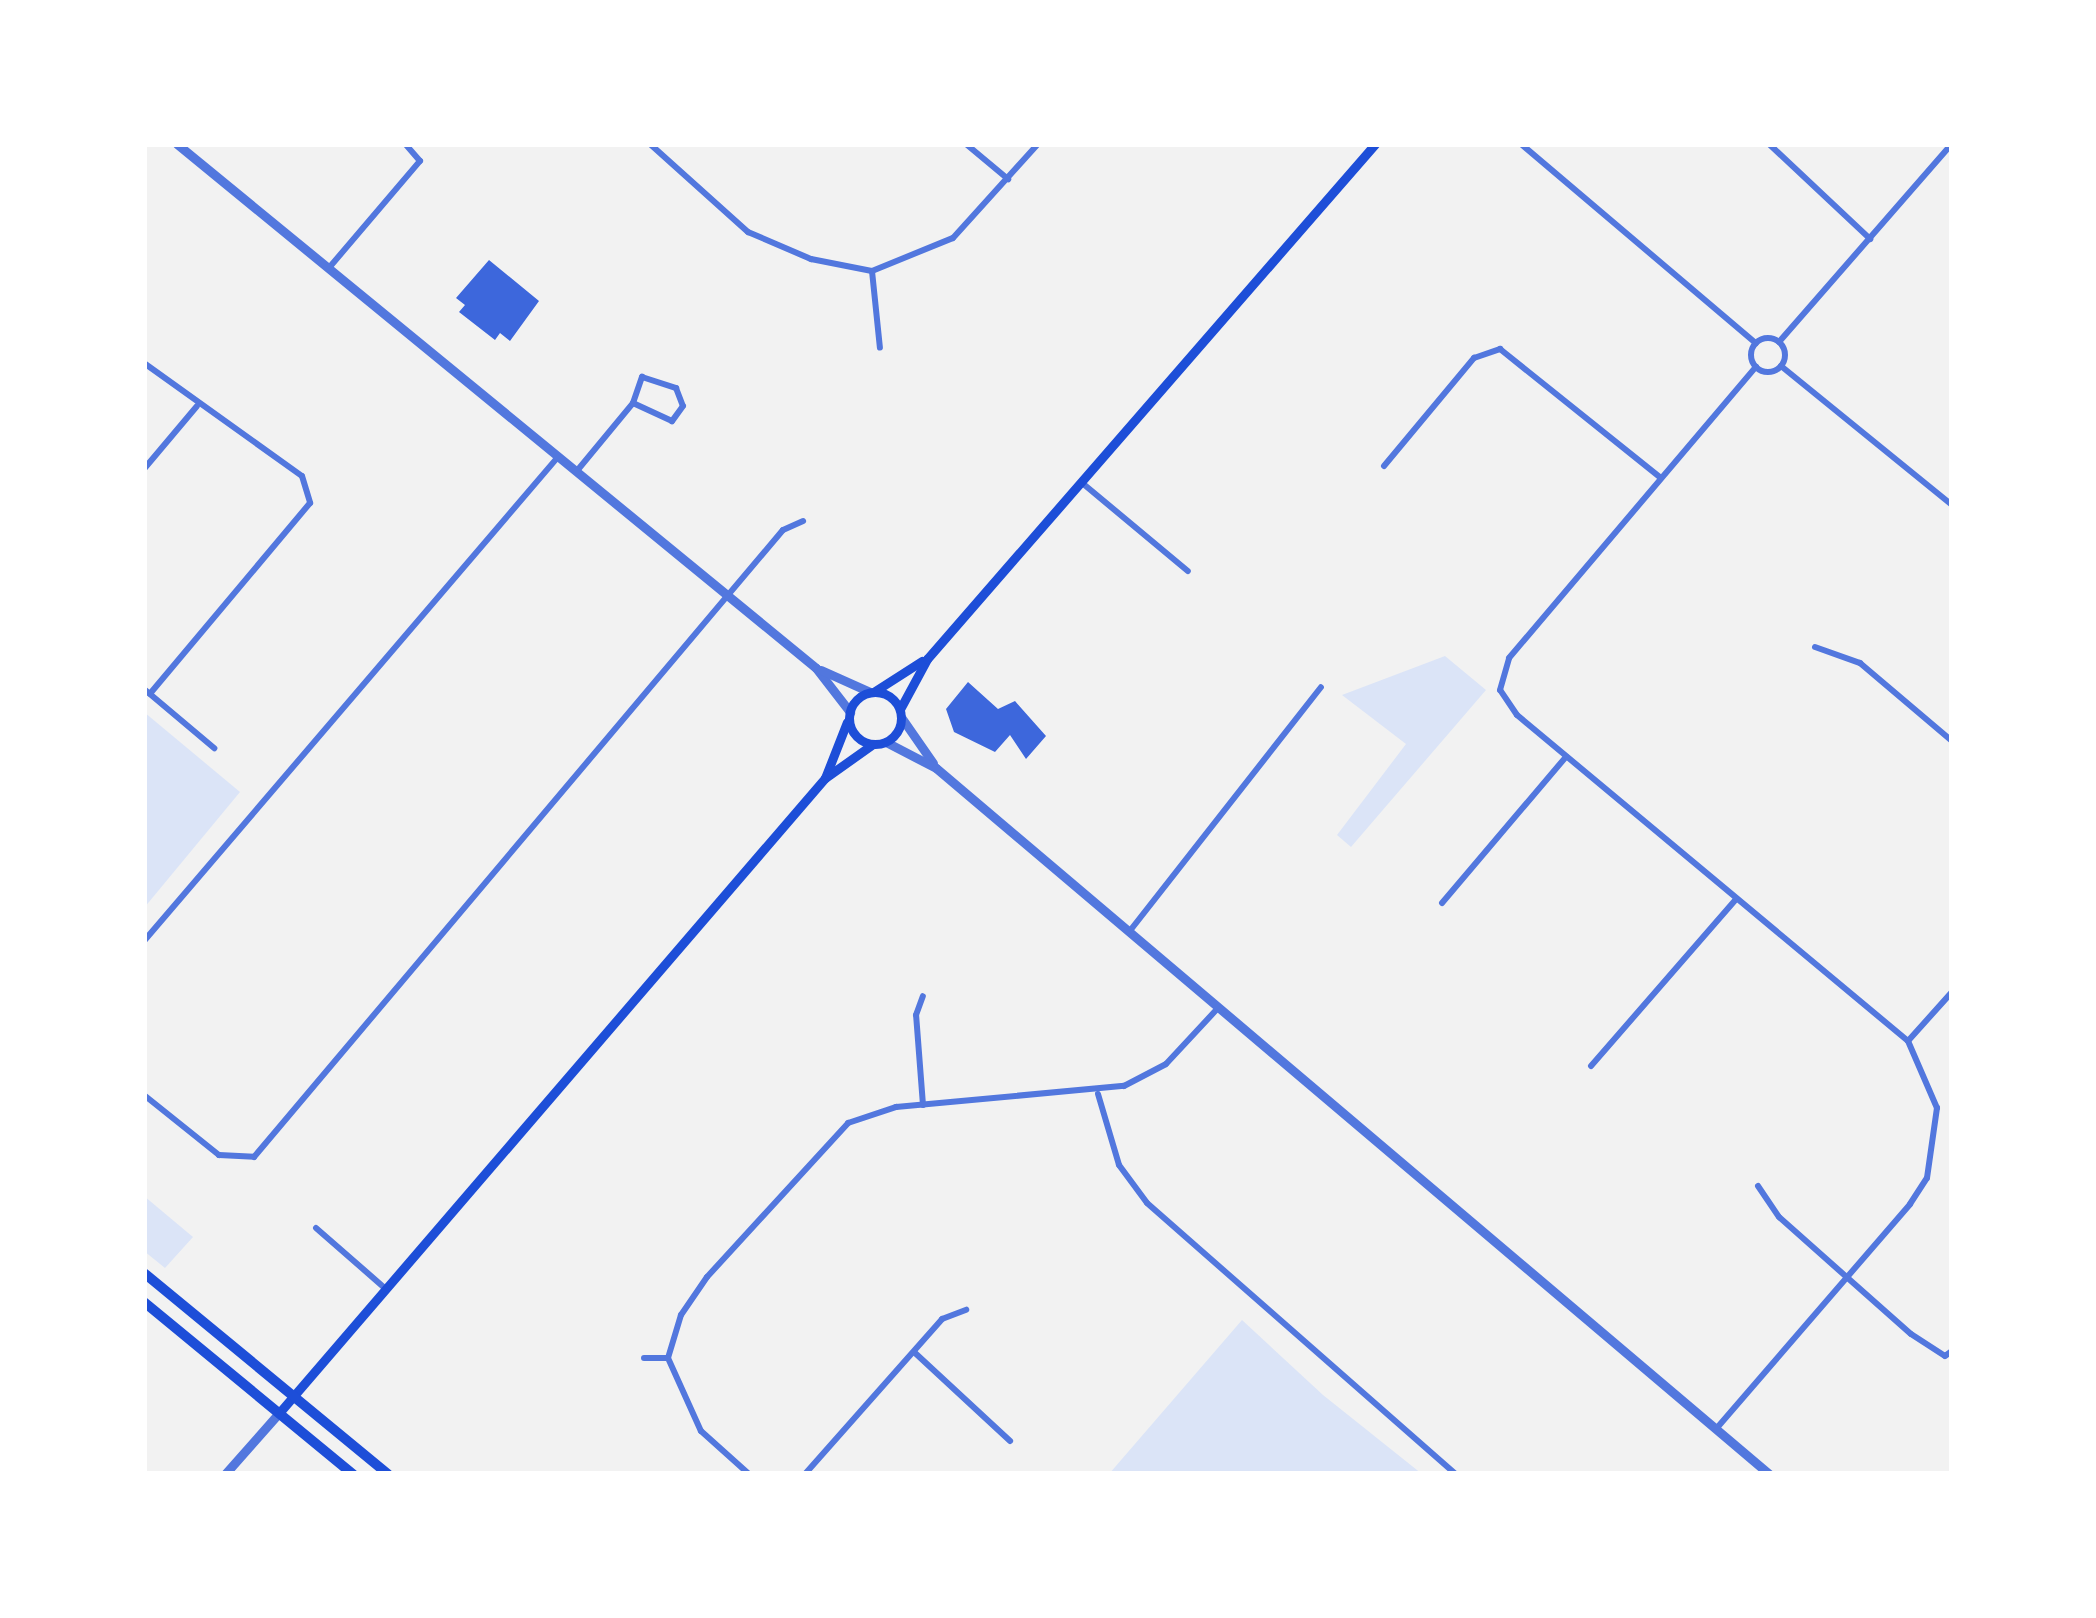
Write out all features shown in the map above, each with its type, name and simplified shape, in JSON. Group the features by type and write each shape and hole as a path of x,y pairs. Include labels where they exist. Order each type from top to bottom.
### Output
{"highway":[{"path":"144,1274 388,1474"},
{"path":"144,1302 353,1474"}],"main road":[{"path":"279,1413 825,778 873,744 886,742 927,658 1375,144"},
{"path":"825,778 849,715 872,692 927,658"},
{"path":"872,692 901,713"},
{"path":"849,715 854,732 873,744"}],"street":[{"path":"177,144 816,668 872,692"},
{"path":"328,269 420,161 404,144"},
{"path":"650,144 748,232 811,259 872,271 953,238 1038,144"},
{"path":"966,144 1008,179"},
{"path":"1520,144 1756,343 1779,342"},
{"path":"1781,366 1779,342 1952,144"},
{"path":"1768,146 1870,238"},
{"path":"872,271 880,348"},
{"path":"1716,1429 1847,1279 1927,1178 1936,1108 1908,1041 1566,757 1504,699 1509,658 1756,367 1756,343"},
{"path":"1384,466 1468,364 1492,349 1514,356 1661,478"},
{"path":"144,363 197,406 302,476 310,503 147,691 214,748"},
{"path":"1756,367 1781,366 1952,505"},
{"path":"576,472 633,403 634,385 649,374 676,388 683,406 673,421 633,403"},
{"path":"144,469 197,406"},
{"path":"144,941 558,458"},
{"path":"1082,482 1188,571"},
{"path":"144,1095 219,1155 244,1161 783,530 803,521"},
{"path":"1815,647 1860,663 1952,741"},
{"path":"816,668 849,715"},
{"path":"1129,932 1321,687"},
{"path":"901,713 936,768"},
{"path":"886,742 936,768 1769,1474"},
{"path":"1442,903 1566,757"},
{"path":"1591,1066 1736,898"},
{"path":"1908,1041 1952,992"},
{"path":"923,996 916,1015 923,1105"},
{"path":"749,1474 701,1431 668,1358 694,1294 820,1146 867,1114 923,1105 1098,1094 1154,1073 1218,1007"},
{"path":"1098,1094 1119,1165 1147,1203 1455,1474"},
{"path":"1758,1186 1779,1217 1911,1334 1945,1356 1952,1351"},
{"path":"316,1228 388,1290"},
{"path":"806,1474 942,1319 965,1310"},
{"path":"914,1352 1010,1441"},
{"path":"644,1358 668,1358"},
{"path":"225,1474 279,1413"}],"shaded area":[{"path":"1445,656 1486,690 1351,847 1337,835 1406,744 1342,695"},
{"path":"144,712 240,792 144,908"},
{"path":"144,1196 193,1237 165,1268 144,1251"},
{"path":"1242,1320 1323,1395 1422,1474 1109,1474"}],"building":[{"path":"489,260 539,301 510,341 500,333 495,340 459,312 465,305 456,298"},
{"path":"968,682 998,709 1015,701 1046,736 1026,759 1010,735 995,752 954,732 946,709"}]}
